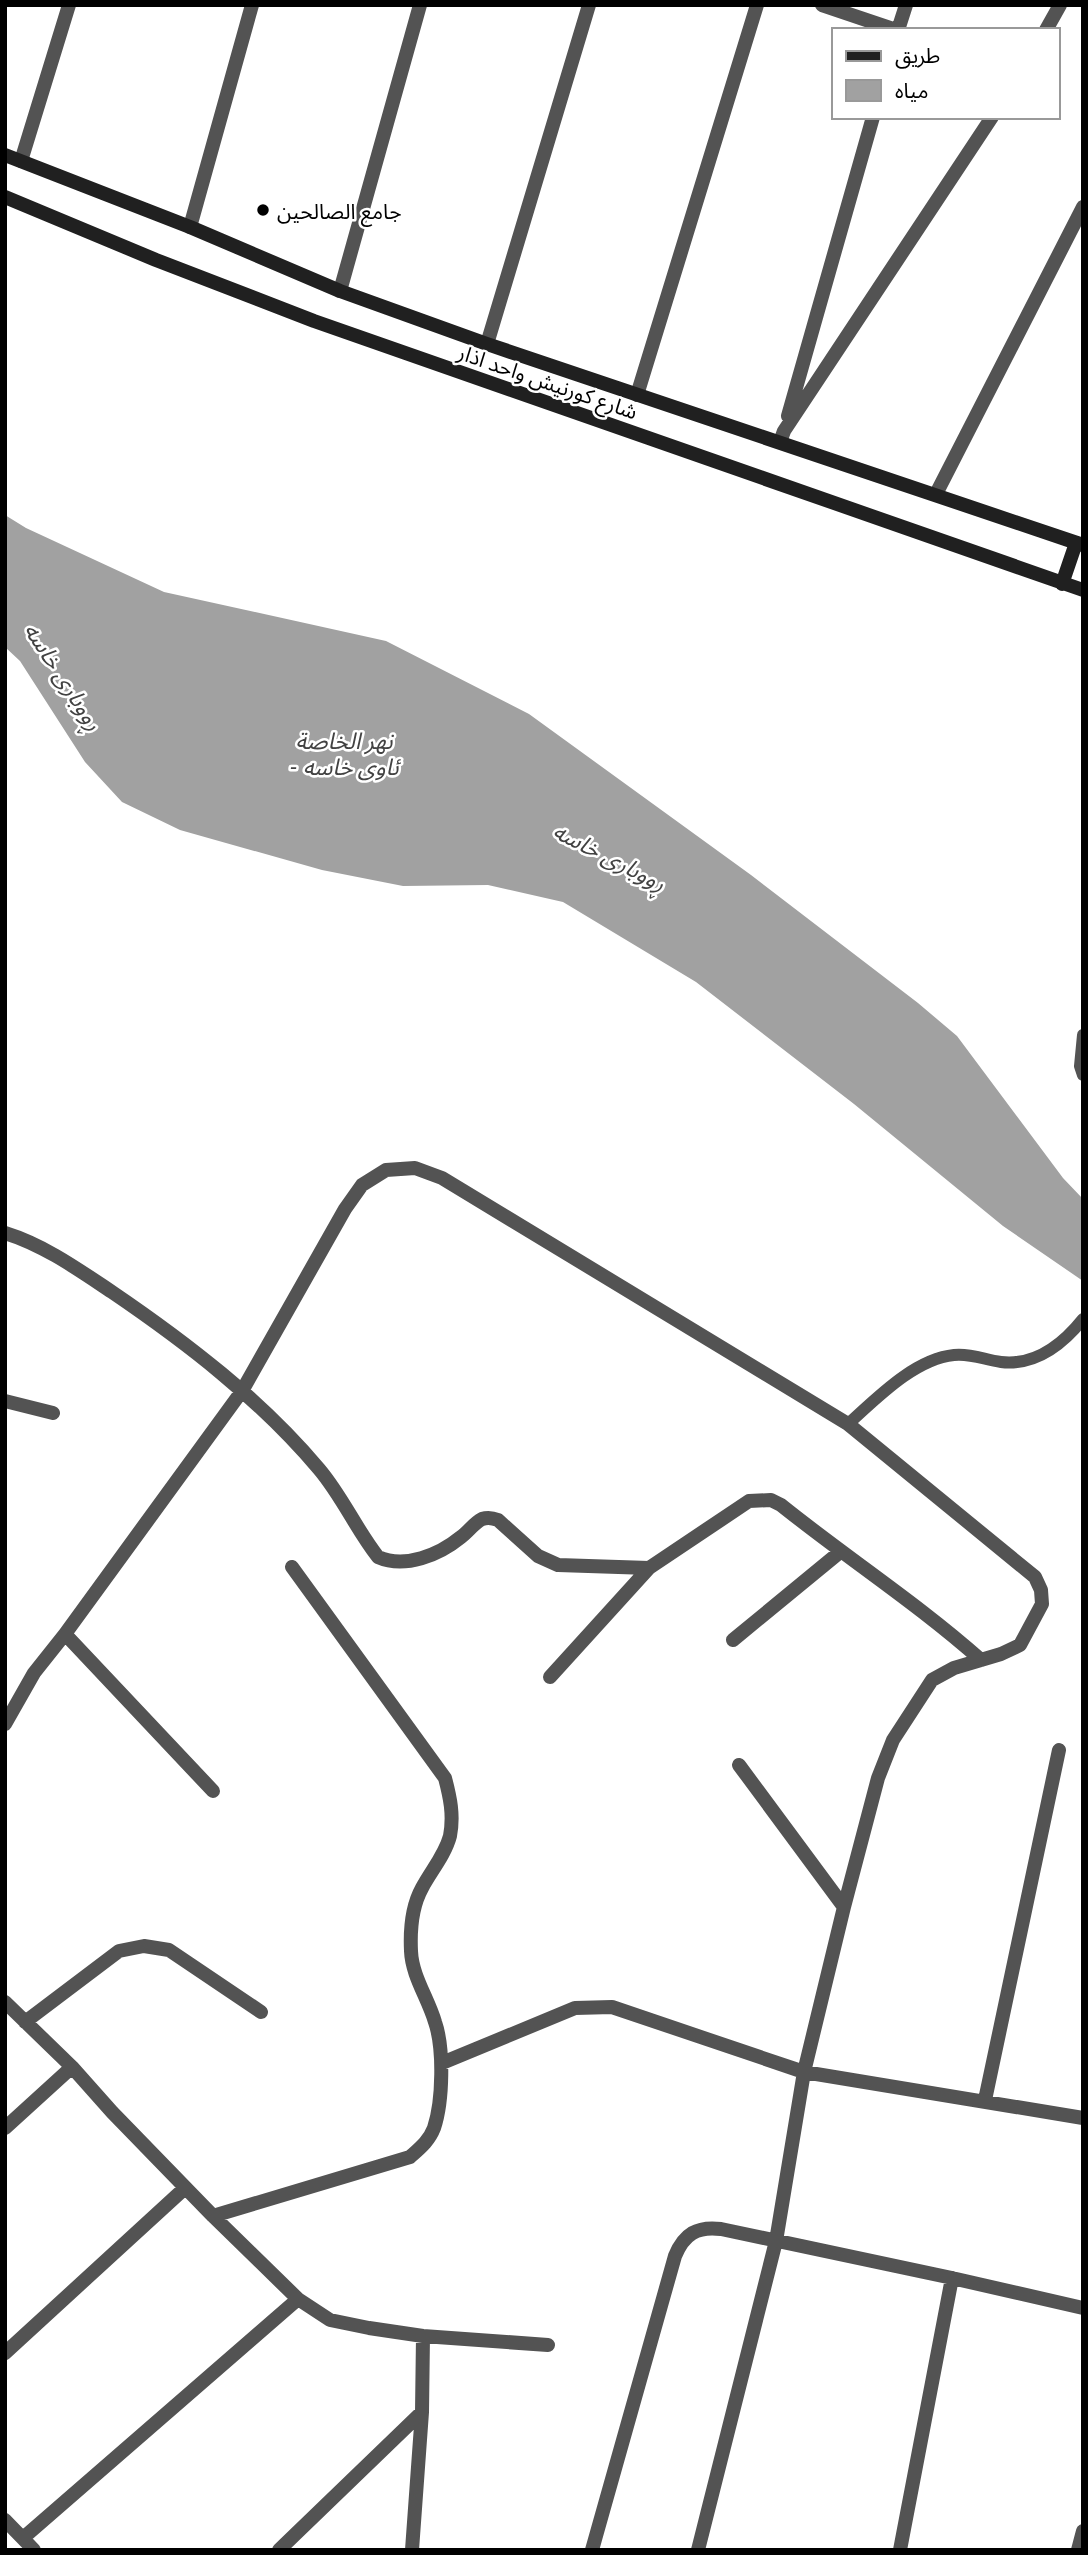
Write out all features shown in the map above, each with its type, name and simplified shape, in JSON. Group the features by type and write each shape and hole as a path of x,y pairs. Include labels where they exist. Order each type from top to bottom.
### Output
{"main road":[{"name":"شارع كورنيش واحد اذار","path":"5,155 190,227 340,291 637,395 782,436 1079,544"},
{"name":"شارع كورنيش واحد اذار","path":"5,197 156,260 314,321 1083,590"},
{"path":"1062,584 1079,544"}],"street":[{"path":"21,162 69,5"},
{"path":"190,227 252,5"},
{"path":"340,291 420,5"},
{"path":"487,344 589,5"},
{"path":"637,395 757,5"},
{"path":"822,5 891,28"},
{"path":"898,28 906,5"},
{"path":"1047,28 1060,5"},
{"path":"782,436 872,119"},
{"path":"782,436 991,119"},
{"path":"936,494 1083,207"},
{"path":"5,1724 34,1672 65,1634 242,1391 338,1221 362,1185 386,1170 415,1168 442,1178 848,1424 1035,1577 1041,1590 1042,1604 1020,1645 954,1668 932,1680 893,1740 878,1778 804,2072 776,2241 698,2550"},
{"path":"5,1233 21,1238 78,1268 146,1315 242,1391 322,1472 378,1558 390,1563 402,1562 436,1553 452,1544 478,1522 491,1518 498,1520 538,1556 558,1565 649,1568"},
{"path":"5,1401 53,1413"},
{"path":"550,1677 649,1568 739,1507 760,1499 781,1505 951,1634 981,1660"},
{"path":"733,1640 840,1552"},
{"path":"213,2216 410,2157 425,2144 434,2128 442,2063 436,2022 419,1986 411,1954 411,1922 420,1891 450,1836 452,1807 444,1778 292,1567"},
{"path":"65,1634 213,1791"},
{"path":"985,2100 1059,1750"},
{"path":"738,1765 844,1907"},
{"path":"25,2022 119,1951 144,1946 169,1950 261,2012"},
{"path":"5,2002 72,2067 185,2188 298,2300 330,2320 369,2328 423,2336 548,2345"},
{"path":"442,2063 575,2008 611,2007 804,2072 1083,2118"},
{"path":"5,2127 72,2067"},
{"path":"5,2353 185,2188"},
{"path":"592,2550 681,2242 692,2232 706,2227 1083,2308"},
{"path":"900,2550 953,2278"},
{"path":"23,2538 298,2300"},
{"path":"412,2550 422,2412 423,2336"},
{"path":"279,2550 422,2412"},
{"path":"5,2520 34,2550"},
{"path":"1078,2550 1083,2531"}],"lane":[{"path":"1083,1035 1080,1066 1083,1075"},
{"path":"848,1424 896,1380 925,1365 953,1355 976,1355 1003,1362 1034,1358 1056,1347 1083,1319"}],"water":[{"name":"نهر الخاصة - ئاوی خاسە","path":"5,515 26,528 164,592 386,641 529,714 751,875 957,1036 1063,1178 1083,1199 1083,1281 1003,1226 854,1104 696,982 563,902 488,885 403,886 322,870 180,830 122,802 85,762 20,661 5,647"}],"place":[{"name":"جامع الصالحين","path":"263,210"}],"water label":[{"name":"ڕووباری خاسە","path":"64,676"},
{"name":"ڕووباری خاسە","path":"610,856"}]}
